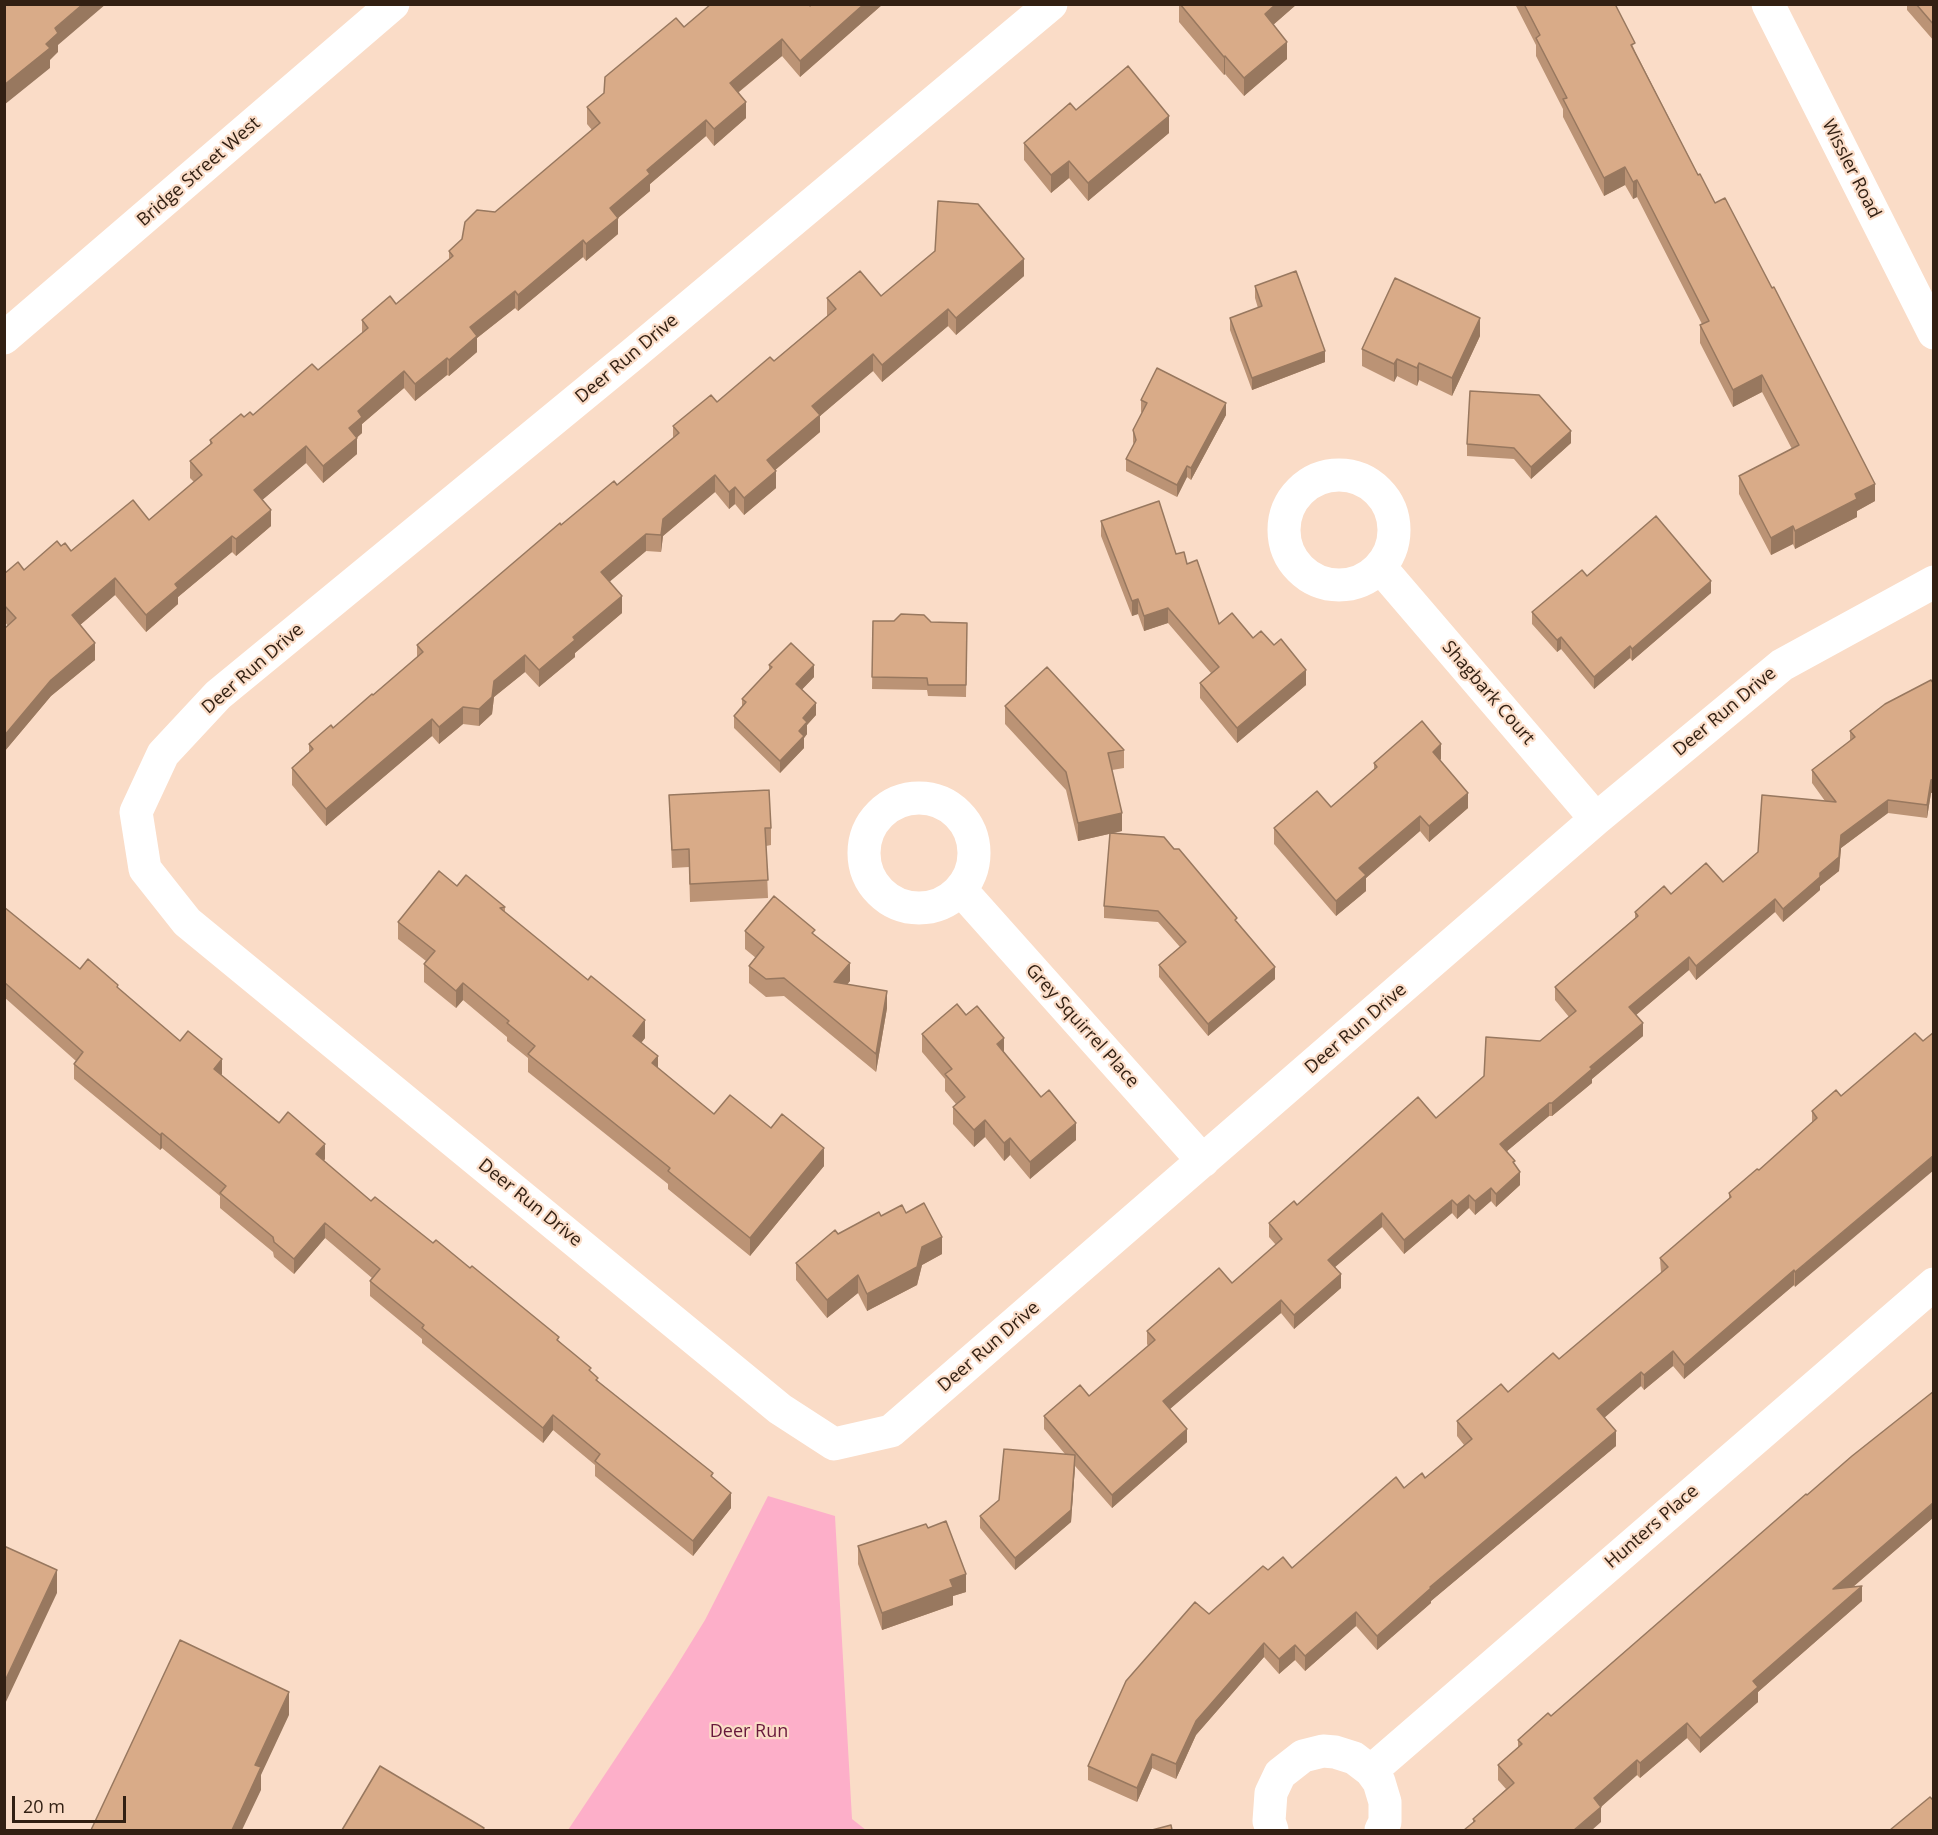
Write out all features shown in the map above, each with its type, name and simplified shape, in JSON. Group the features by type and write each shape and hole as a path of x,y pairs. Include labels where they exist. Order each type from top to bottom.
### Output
{"street":[{"name":"Bridge Street West","path":"4,339 393,4"},
{"name":"Deer Run Drive","path":"1051,4 633,354 218,694 163,754 136,812 145,869 188,922 780,1408 834,1444 891,1431 1596,819 1782,665 1934,582"},
{"name":"Wissler Road","path":"1768,4 1934,333"},
{"name":"Shagbark Court","path":"1380,567 1596,819"},
{"name":"Grey Squirrel Place","path":"961,890 1203,1161"},
{"name":"Hunters Place","path":"1371,1771 1934,1284"},
{"path":"1272,1830 1269,1821 1271,1793 1280,1774 1303,1756 1323,1751 1354,1758 1371,1771 1379,1782 1385,1802 1384,1822 1381,1830"}],"green space":[{"name":"Deer Run","path":"768,1496 835,1516 852,1819 866,1830 568,1830 705,1620"}],"building":[{"path":"4,4 83,4 55,28 58,33 46,44 50,48 4,85"},
{"path":"711,4 809,4 810,6 810,4 864,4 800,61 782,39 730,83 746,102 714,129 706,120 647,170 650,174 610,208 618,218 586,244 583,240 518,295 515,291 470,327 477,336 449,360 447,358 415,384 404,371 358,411 362,417 349,428 357,438 323,466 306,446 254,490 271,510 236,539 232,536 175,584 178,588 146,615 115,578 72,615 95,643 51,680 4,736 4,629 16,618 4,605 4,574 18,562 24,570 57,541 61,546 65,543 71,551 133,500 149,520 202,475 190,461 212,443 210,440 241,414 244,417 250,412 253,415 312,364 318,370 368,328 362,320 390,296 396,304 453,256 449,251 462,239 465,222 477,210 495,212 600,123 587,107 604,93 605,77 676,18 684,27"},
{"path":"1180,4 1276,4 1265,14 1287,42 1244,78"},
{"path":"1524,4 1615,4 1635,43 1631,45 1698,175 1700,174 1715,203 1725,198 1772,288 1774,287 1875,484 1855,494 1857,499 1795,531 1793,526 1771,538 1739,476 1799,445 1762,375 1733,390 1700,325 1709,321 1637,180 1633,182 1625,167 1604,178 1563,99 1567,98 1536,38 1540,35"},
{"path":"1916,4 1934,4 1934,25"},
{"path":"1128,66 1169,116 1088,183 1069,161 1051,175 1024,143 1070,103 1076,110"},
{"path":"938,201 978,204 1024,259 956,318 948,309 882,365 873,354 812,406 820,415 767,460 776,471 744,498 735,487 729,492 715,475 663,519 661,535 646,534 601,572 622,596 573,637 575,640 539,670 525,655 494,681 492,697 479,709 463,707 439,727 432,719 326,809 292,768 313,749 309,744 331,725 333,728 423,652 417,645 560,523 561,525 614,481 617,485 679,433 673,426 711,395 717,402 770,357 774,361 836,309 827,298 860,271 881,296 935,251"},
{"path":"1296,271 1325,351 1252,378 1230,318 1262,306 1255,286"},
{"path":"1395,278 1480,318 1452,378 1419,363 1417,368 1397,359 1394,364 1362,349"},
{"path":"1157,368 1226,403 1191,468 1187,466 1177,485 1126,459 1136,440 1133,430 1147,403 1141,400"},
{"path":"1470,391 1539,395 1571,431 1531,467 1514,448 1467,444"},
{"path":"1159,501 1176,554 1184,552 1187,564 1197,560 1219,624 1232,613 1253,638 1261,631 1274,645 1281,639 1306,670 1237,728 1200,683 1219,667 1168,608 1144,616 1138,599 1132,601 1101,521"},
{"path":"1656,516 1711,581 1632,649 1630,646 1594,677 1561,637 1557,640 1532,612 1582,570 1587,576"},
{"path":"901,614 924,615 931,622 967,623 966,685 928,685 927,678 872,677 873,621 894,621"},
{"path":"791,643 814,665 796,684 816,703 803,718 807,722 799,731 804,736 780,761 734,716 746,702 742,699 772,667 769,665"},
{"path":"1047,667 1124,750 1108,753 1122,813 1078,823 1066,772 1005,706"},
{"path":"1931,680 1934,684 1934,779 1931,780 1927,805 1888,800 1841,835 1839,857 1783,909 1775,899 1696,966 1689,957 1629,1007 1643,1023 1590,1067 1592,1069 1552,1103 1549,1103 1500,1144 1515,1161 1513,1162 1520,1172 1496,1194 1491,1188 1475,1201 1469,1195 1457,1205 1452,1200 1404,1240 1382,1213 1328,1260 1341,1274 1294,1315 1281,1300 1163,1401 1187,1429 1112,1495 1044,1416 1080,1385 1089,1396 1155,1340 1147,1331 1219,1268 1232,1283 1282,1239 1269,1223 1294,1201 1297,1205 1418,1097 1436,1118 1484,1076 1486,1037 1540,1041 1576,1011 1555,987 1638,916 1635,912 1664,886 1671,894 1706,863 1723,882 1758,852 1762,795 1836,802 1812,770 1855,737 1850,731 1885,704"},
{"path":"1422,721 1441,744 1433,752 1468,793 1429,826 1420,816 1359,868 1366,875 1336,901 1274,828 1317,791 1331,807 1377,767 1374,763"},
{"path":"769,790 771,828 765,828 768,880 690,884 689,849 672,850 669,795"},
{"path":"1110,833 1164,837 1174,849 1179,849 1275,967 1208,1024 1159,965 1186,942 1158,911 1104,906"},
{"path":"439,871 457,886 466,875 505,907 500,908 588,980 591,976 645,1020 633,1036 658,1056 652,1063 714,1114 730,1095 771,1128 782,1114 824,1148 750,1238 668,1171 670,1168 528,1054 535,1046 507,1023 509,1021 463,983 456,991 424,964 435,951 398,922"},
{"path":"774,896 815,930 812,933 850,963 834,982 887,991 876,1054 784,978 766,979 749,966 764,947 745,931"},
{"path":"4,907 80,969 88,959 180,1041 188,1031 222,1059 214,1069 279,1123 288,1112 325,1144 316,1154 371,1201 375,1197 433,1243 436,1240 470,1268 472,1266 559,1337 557,1340 591,1368 589,1370 598,1378 596,1380 713,1473 711,1476 731,1493 693,1541 595,1461 600,1454 553,1415 543,1428 422,1328 424,1325 370,1281 380,1269 325,1223 294,1259 274,1242 273,1237 220,1193 226,1186 74,1064 83,1052 4,982"},
{"path":"957,1004 966,1015 977,1006 1004,1038 997,1044 1041,1097 1049,1090 1076,1123 1030,1162 1010,1138 1004,1143 985,1120 974,1130 953,1107 965,1097 945,1074 952,1069 922,1034"},
{"path":"1934,1032 1934,1155 1795,1272 1794,1270 1684,1365 1673,1351 1644,1375 1641,1372 1597,1409 1616,1431 1430,1587 1377,1636 1356,1612 1305,1656 1295,1645 1279,1659 1264,1643 1196,1721 1176,1764 1152,1754 1137,1788 1088,1766 1126,1681 1195,1602 1209,1614 1263,1566 1268,1570 1283,1557 1292,1568 1396,1477 1404,1488 1422,1473 1425,1478 1472,1439 1457,1421 1501,1384 1508,1392 1553,1353 1559,1359 1668,1267 1660,1258 1731,1197 1729,1193 1757,1169 1759,1170 1817,1118 1812,1111 1836,1090 1841,1096 1915,1033 1923,1041"},
{"path":"924,1203 942,1237 922,1247 917,1267 867,1294 858,1275 827,1300 796,1263 835,1230 838,1234 879,1212 881,1216 902,1205 906,1213"},
{"path":"1934,1391 1934,1502 1833,1589 1862,1586 1753,1681 1758,1687 1700,1738 1687,1723 1640,1763 1637,1760 1594,1798 1601,1807 1574,1830 1464,1830 1475,1821 1473,1819 1514,1783 1498,1765 1522,1744 1518,1740 1548,1713 1551,1716 1806,1494"},
{"path":"1004,1449 1075,1455 1071,1510 1015,1558 980,1516 999,1500"},
{"path":"946,1521 966,1574 950,1580 953,1587 882,1613 858,1546 926,1524 928,1528"},
{"path":"4,1546 57,1570 4,1683"},
{"path":"180,1640 289,1692 255,1765 261,1767 232,1830 91,1830"},
{"path":"380,1766 484,1828 483,1830 342,1830"},
{"path":"1930,1797 1934,1801 1934,1830 1890,1830"},
{"path":"1171,1825 1172,1830 1152,1830"}]}
